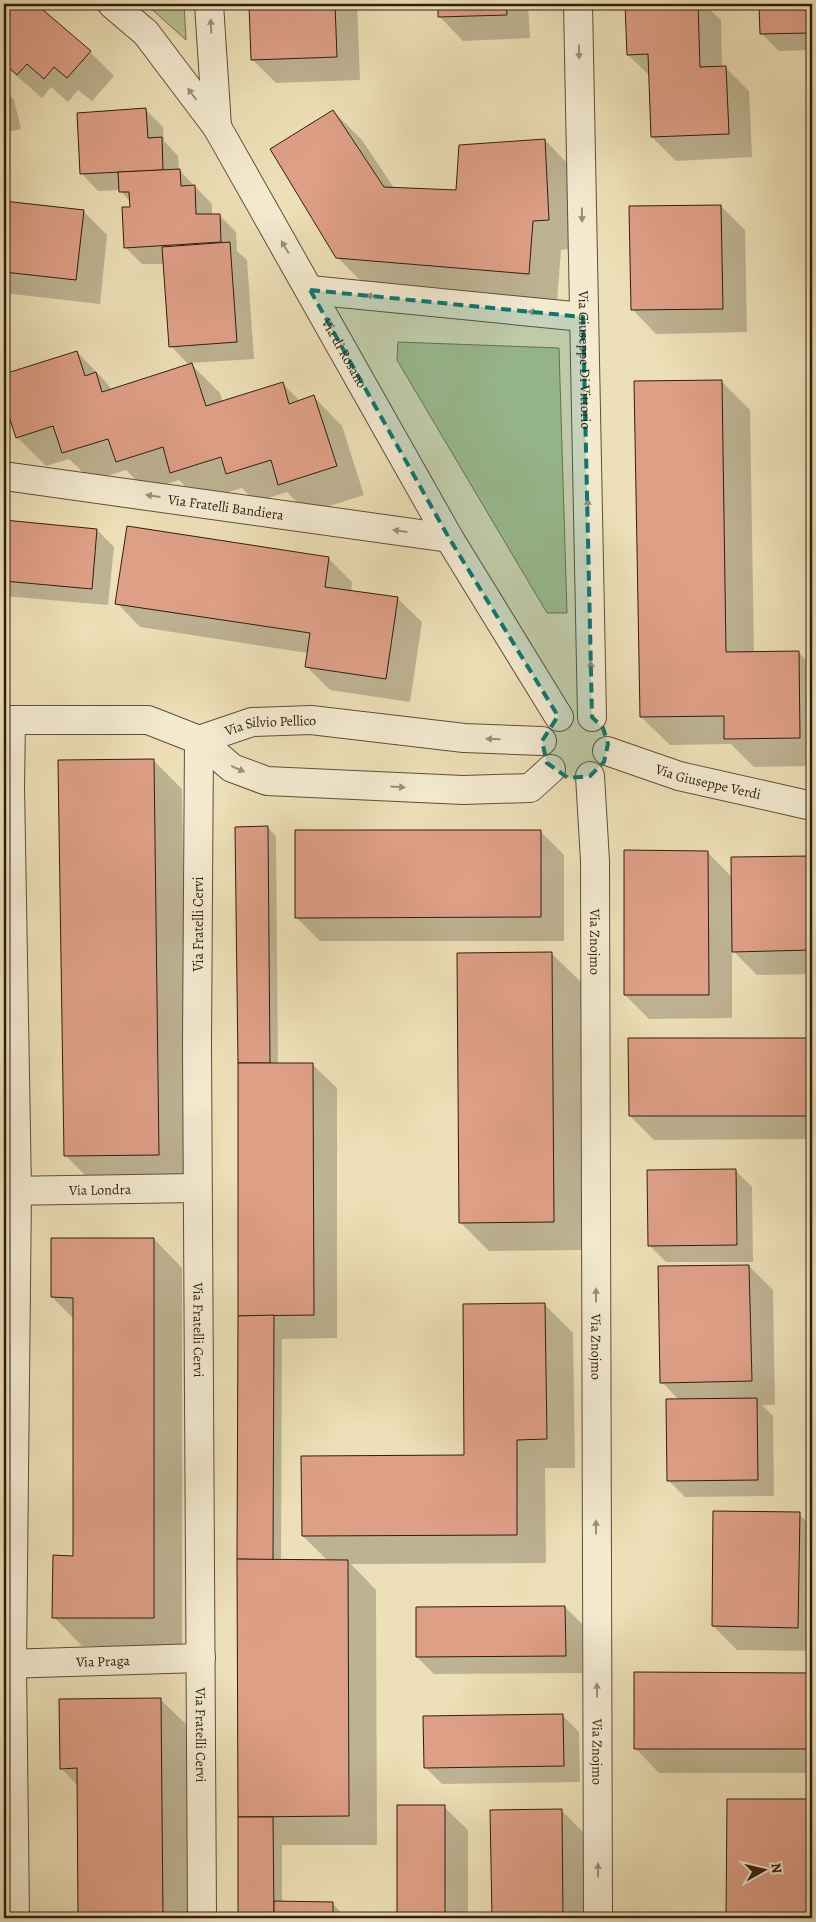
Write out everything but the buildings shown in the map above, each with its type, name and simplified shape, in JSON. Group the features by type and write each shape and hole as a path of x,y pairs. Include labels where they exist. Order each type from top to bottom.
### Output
{"street":[{"name":"Via di Rosano","path":"112,4 146,33 217,127 449,538 559,717"},
{"path":"209,4 217,127"},
{"name":"Via Giuseppe Di Vittorio","path":"578,4 592,717"},
{"path":"310,290 583,317"},
{"name":"Via Fratelli Bandiera","path":"4,476 449,538"},
{"path":"575,712 592,717 603,728 607,738 607,751 604,762 590,776 578,779 559,776 544,757 542,742 544,733 549,725 559,717 575,712"},
{"path":"15,1918 8,1664 10,786 8,720 148,720 199,740 232,768 268,781 463,790 530,788 551,768"},
{"name":"Via Silvio Pellico","path":"199,740 252,722 311,720 464,738 542,742"},
{"name":"Via Fratelli Cervi","path":"199,740 197,1188 202,1918"},
{"name":"Via Giuseppe Verdi","path":"607,751 679,776 812,806"},
{"name":"Via Znojmo","path":"590,776 595,875 598,1918"},
{"name":"Via Londra","path":"10,1191 197,1188"},
{"name":"Via Praga","path":"8,1664 201,1658"}],"highlighted area":[{"path":"310,290 583,317 592,717 603,728 608,744 604,762 590,776 568,778 547,763 542,741 558,716 449,538"}],"green space":[{"path":"146,4 184,4 186,40"},
{"path":"398,342 559,348 567,613 547,613 397,360"}]}
